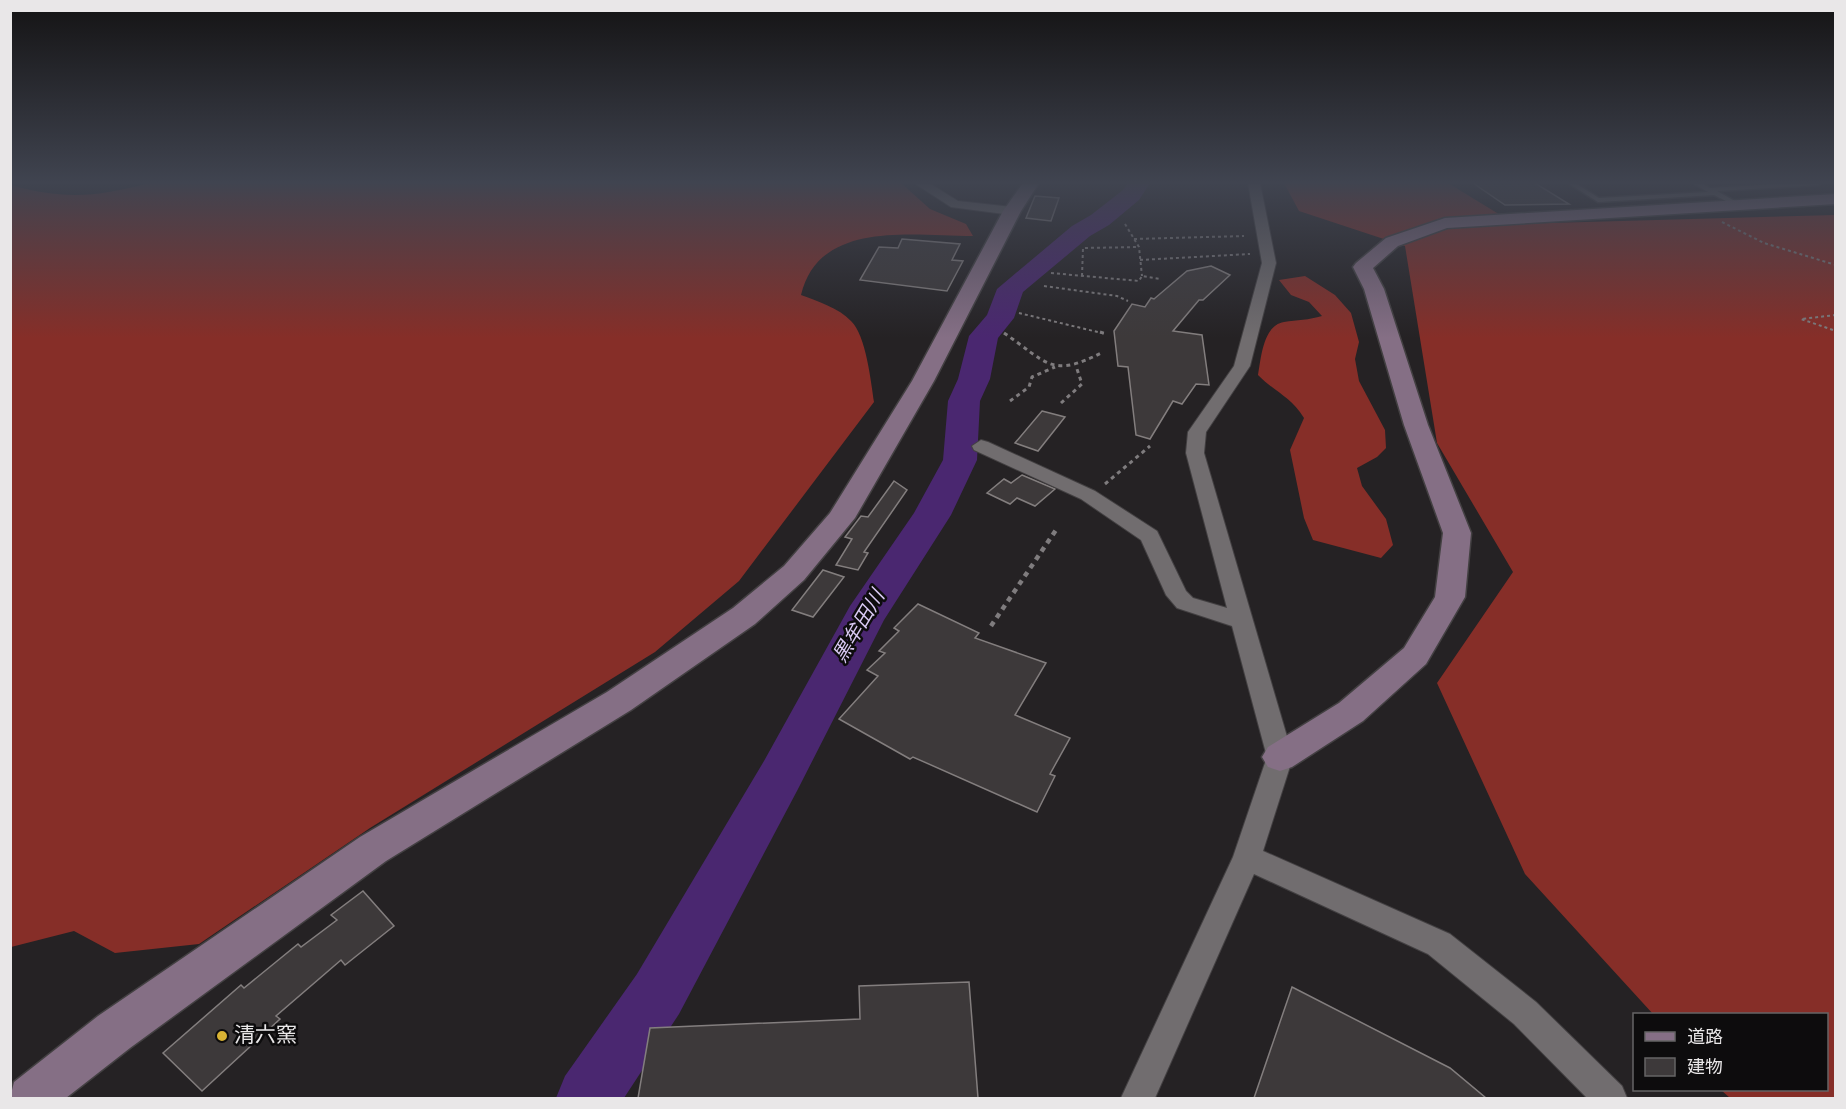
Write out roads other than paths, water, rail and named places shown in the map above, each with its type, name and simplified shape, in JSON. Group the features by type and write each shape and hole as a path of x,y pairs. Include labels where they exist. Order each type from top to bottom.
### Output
{"street":[{"path":"30,1098 114,1032 373,849 619,701 744,616 794,573 841,518 923,381 1002,235"},
{"path":"1138,1098 1247,857 1280,757 1195,453 1197,432 1242,366 1269,263 1264,235"},
{"path":"1280,757 1351,712 1415,656 1450,597 1457,533 1416,425 1374,289 1363,267 1392,242 1412,235"},
{"path":"981,446 1088,495 1150,536 1177,595 1185,603 1242,621"},
{"path":"1247,857 1439,944 1525,1013 1610,1098"}],"waterway":[{"name":"黒牟田川","path":"587,1098 658,994 781,775 865,616 932,515 960,460 964,401 974,379 984,336 1000,318 1011,289 1076,235"}],"place":[{"name":"清六窯","path":"222,1036"}]}
